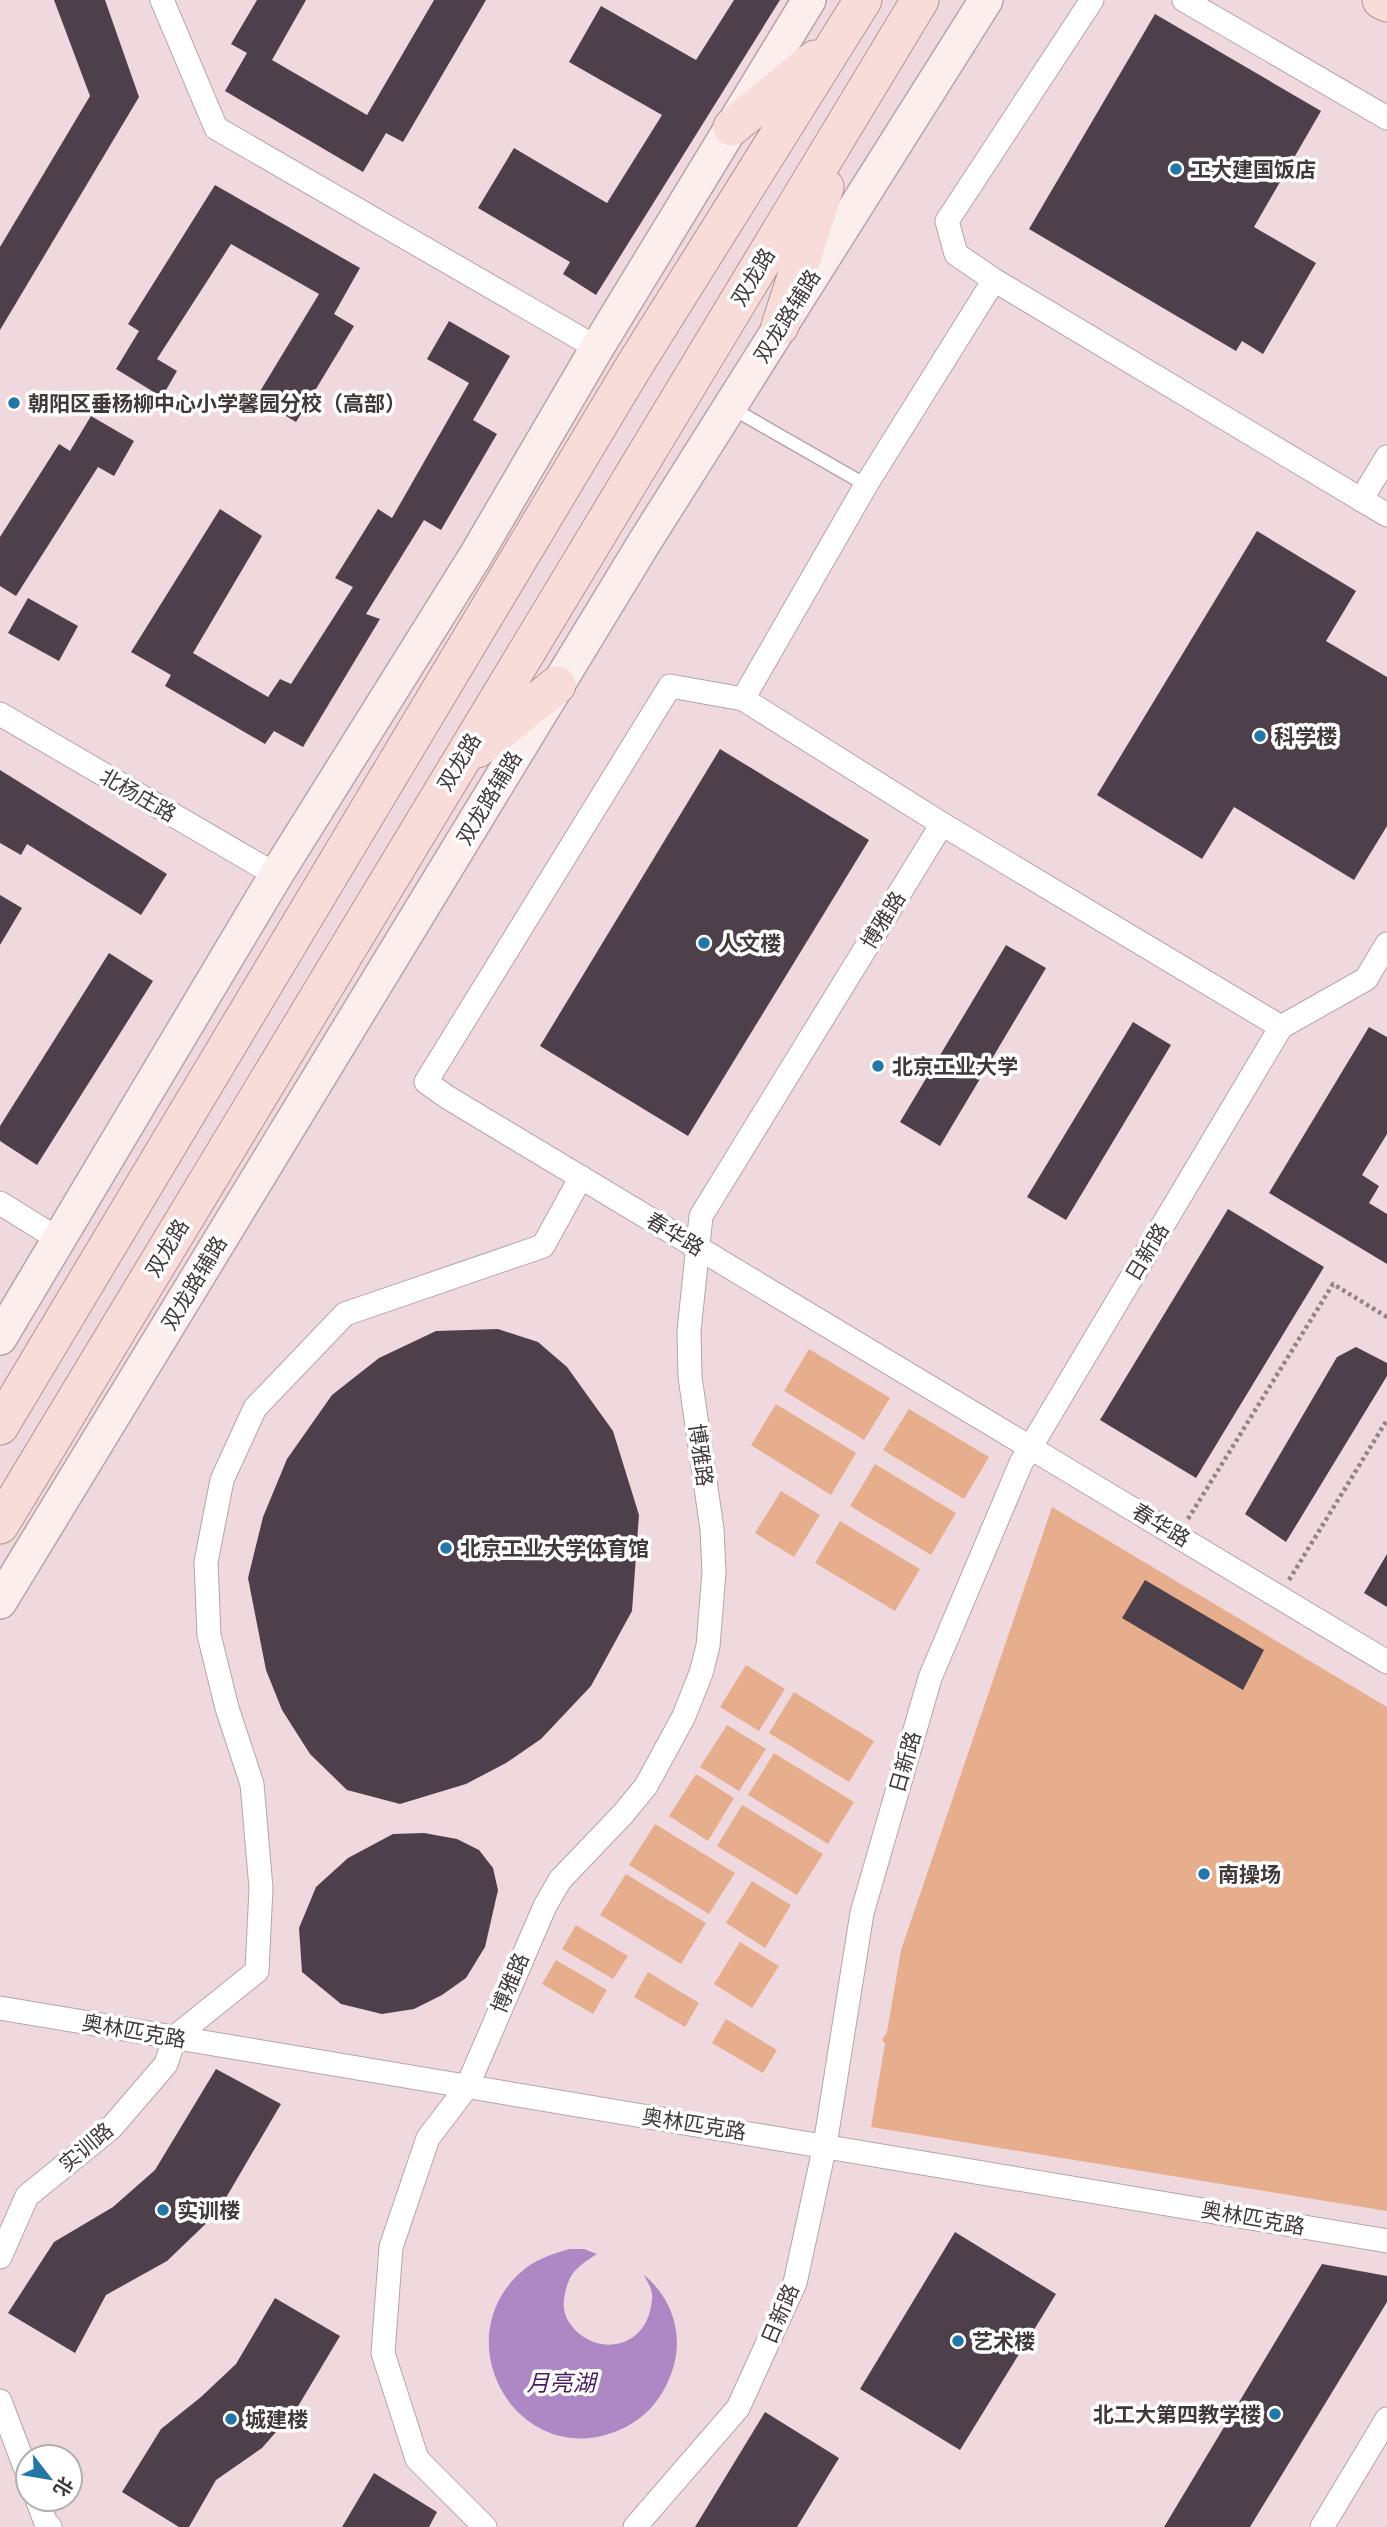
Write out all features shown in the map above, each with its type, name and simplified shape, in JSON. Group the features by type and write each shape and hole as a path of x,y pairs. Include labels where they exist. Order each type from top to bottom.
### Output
{"main road":[{"path":"0,1338 276,876 476,555 597,348 809,0"},
{"path":"0,1426 631,371 863,0"},
{"name":"双龙路","path":"0,1525 920,0"},
{"name":"双龙路辅路","path":"0,1602 557,685 986,0"},
{"path":"1381,0 1387,3"},
{"path":"732,127 840,38"},
{"path":"780,326 845,126"},
{"path":"457,765 557,685"}],"street":[{"path":"162,0 216,128 597,348"},
{"path":"1092,0 947,221 956,254 994,281 1387,515"},
{"path":"1184,0 1387,118"},
{"path":"994,281 866,485 743,699 942,824 1281,1027 1366,979 1387,944"},
{"path":"1361,499 1387,457"},
{"name":"春华路","path":"743,699 670,686 426,1082 699,1249 1387,1661"},
{"name":"北杨庄路","path":"0,714 276,876"},
{"name":"博雅路","path":"485,2527 417,2459 383,2353 391,2247 428,2138 467,2087 545,1906 560,1880 646,1786 684,1716 701,1673 708,1646 713,1572 712,1529 690,1377 690,1331 701,1216 942,824"},
{"name":"日新路","path":"635,2527 738,2408 795,2283 825,2145 862,1913 930,1678 1021,1463 1281,1027"},
{"path":"175,2038 257,1971 261,1888 251,1784 227,1708 209,1635 206,1562 222,1480 256,1408 345,1314 542,1245 581,1177"},
{"path":"0,1203 58,1239"},
{"name":"奥林匹克路","path":"0,2008 1387,2241"},
{"name":"实训路","path":"0,2257 26,2196 111,2128 166,2064 175,2038"},
{"path":"0,2401 16,2443"},
{"path":"1322,2527 1387,2419"}],"lane":[{"path":"730,407 866,485"}],"path":[{"path":"1178,1535 1333,1284 1387,1317"},
{"path":"1280,1596 1387,1420"}],"shaded area":[{"path":"809,1349 890,1398 864,1440 784,1391"},
{"path":"776,1404 856,1453 831,1495 751,1445"},
{"path":"909,1409 989,1457 964,1499 883,1450"},
{"path":"875,1464 956,1513 931,1555 850,1506"},
{"path":"781,1491 820,1515 794,1557 755,1533"},
{"path":"1052,1507 1387,1707 1387,2211 871,2127 885,2043 882,2040 887,2032 901,1950"},
{"path":"840,1521 920,1569 895,1611 815,1563"},
{"path":"746,1665 785,1689 759,1731 720,1707"},
{"path":"794,1692 874,1741 849,1782 769,1733"},
{"path":"727,1725 766,1749 739,1791 700,1767"},
{"path":"774,1753 854,1802 828,1844 748,1795"},
{"path":"696,1774 734,1798 708,1841 669,1816"},
{"path":"742,1805 823,1854 797,1895 717,1846"},
{"path":"655,1824 735,1873 709,1914 629,1865"},
{"path":"626,1874 706,1923 681,1964 600,1915"},
{"path":"752,1881 791,1905 765,1948 726,1923"},
{"path":"576,1925 628,1956 613,1979 562,1949"},
{"path":"740,1942 779,1966 752,2008 714,1984"},
{"path":"556,1960 607,1990 593,2014 542,1984"},
{"path":"648,1972 699,2003 685,2027 634,1997"},
{"path":"726,2019 777,2050 763,2073 712,2043"}],"water":[{"name":"月亮湖","path":"569,2249 584,2249 597,2254 574,2272 564,2299 567,2319 581,2335 606,2345 630,2339 639,2331 647,2320 652,2300 652,2293 644,2275 668,2304 677,2340 674,2365 666,2387 646,2413 617,2431 582,2439 550,2433 523,2417 503,2393 491,2364 489,2332 499,2301 526,2268"}],"building":[{"path":"54,0 105,0 139,97 0,330 0,247 90,96"},
{"path":"257,0 306,0 272,60 367,115 434,0 486,0 403,142 386,133 363,172 225,91 247,53 231,44"},
{"path":"734,0 780,0 596,295 563,274 570,262 478,208 514,148 607,203 662,115 569,62 601,6 696,60"},
{"name":"工大建国饭店","path":"1155,14 1321,111 1254,227 1316,263 1263,354 1242,341 1236,351 1029,229"},
{"path":"215,185 360,268 334,314 354,326 296,422 256,398 319,294 231,244 157,359 177,371 162,397 116,369 139,331 128,324"},
{"path":"449,321 510,356 473,420 497,434 441,530 424,520 366,614 380,619 303,747 274,731 265,744 165,686 171,675 131,652 220,509 262,536 193,653 268,697 280,679 291,684 353,587 335,578 378,509 392,518 469,383 427,359"},
{"path":"91,416 134,441 114,476 98,467 16,596 0,586 0,537 59,444 70,451"},
{"name":"科学楼","path":"1257,531 1356,591 1326,641 1387,677 1387,826 1354,880 1234,807 1202,859 1097,795"},
{"path":"28,598 78,626 59,661 8,633"},
{"name":"人文楼","path":"720,749 869,840 688,1136 540,1046"},
{"path":"0,770 167,874 141,915 27,844 21,855 0,843"},
{"path":"0,895 22,908 0,945"},
{"path":"1006,945 1046,968 940,1146 900,1122"},
{"path":"109,953 153,981 37,1165 0,1141 0,1126"},
{"path":"1133,1022 1171,1045 1066,1220 1027,1197"},
{"path":"1369,1027 1387,1037 1387,1134 1362,1175 1379,1186 1369,1203 1387,1214 1387,1264 1269,1193"},
{"path":"1228,1209 1324,1267 1196,1478 1100,1420"},
{"name":"北京工业大学体育馆","path":"498,1329 538,1342 567,1367 613,1431 639,1515 632,1611 591,1686 541,1739 506,1763 466,1784 400,1804 347,1790 310,1754 282,1710 266,1670 248,1578 263,1517 287,1459 332,1395 379,1358 436,1331"},
{"path":"1356,1347 1387,1363 1387,1376 1286,1542 1245,1514 1337,1357"},
{"path":"1387,1554 1387,1607 1364,1593"},
{"path":"1145,1580 1264,1650 1243,1690 1122,1618"},
{"path":"424,1833 457,1839 479,1850 493,1868 498,1890 485,1947 466,1978 442,1995 414,2009 382,2014 341,2004 302,1972 299,1928 316,1887 348,1858 393,1834"},
{"name":"实训楼","path":"216,2069 281,2104 217,2213 167,2261 106,2295 75,2353 8,2313 54,2242 113,2207 155,2170"},
{"name":"艺术楼","path":"955,2232 1056,2294 960,2450 860,2389"},
{"name":"北工大第四教学楼","path":"1322,2264 1387,2276 1387,2302 1250,2527 1164,2527"},
{"name":"城建楼","path":"275,2298 340,2336 297,2408 262,2448 216,2480 189,2527 179,2527 122,2492 161,2429 236,2364"},
{"path":"765,2412 839,2458 797,2527 695,2527"},
{"path":"374,2473 437,2512 429,2527 342,2527"}],"place":[{"name":"工大建国饭店","path":"1176,169"},
{"name":"朝阳区垂杨柳中心小学馨园分校（高部）","path":"14,403"},
{"name":"科学楼","path":"1260,736"},
{"name":"人文楼","path":"704,943"},
{"name":"北京工业大学","path":"878,1066"},
{"name":"北京工业大学体育馆","path":"446,1548"},
{"name":"南操场","path":"1204,1874"},
{"name":"实训楼","path":"163,2210"},
{"name":"艺术楼","path":"958,2341"},
{"name":"北工大第四教学楼","path":"1275,2414"},
{"name":"城建楼","path":"231,2419"}]}
